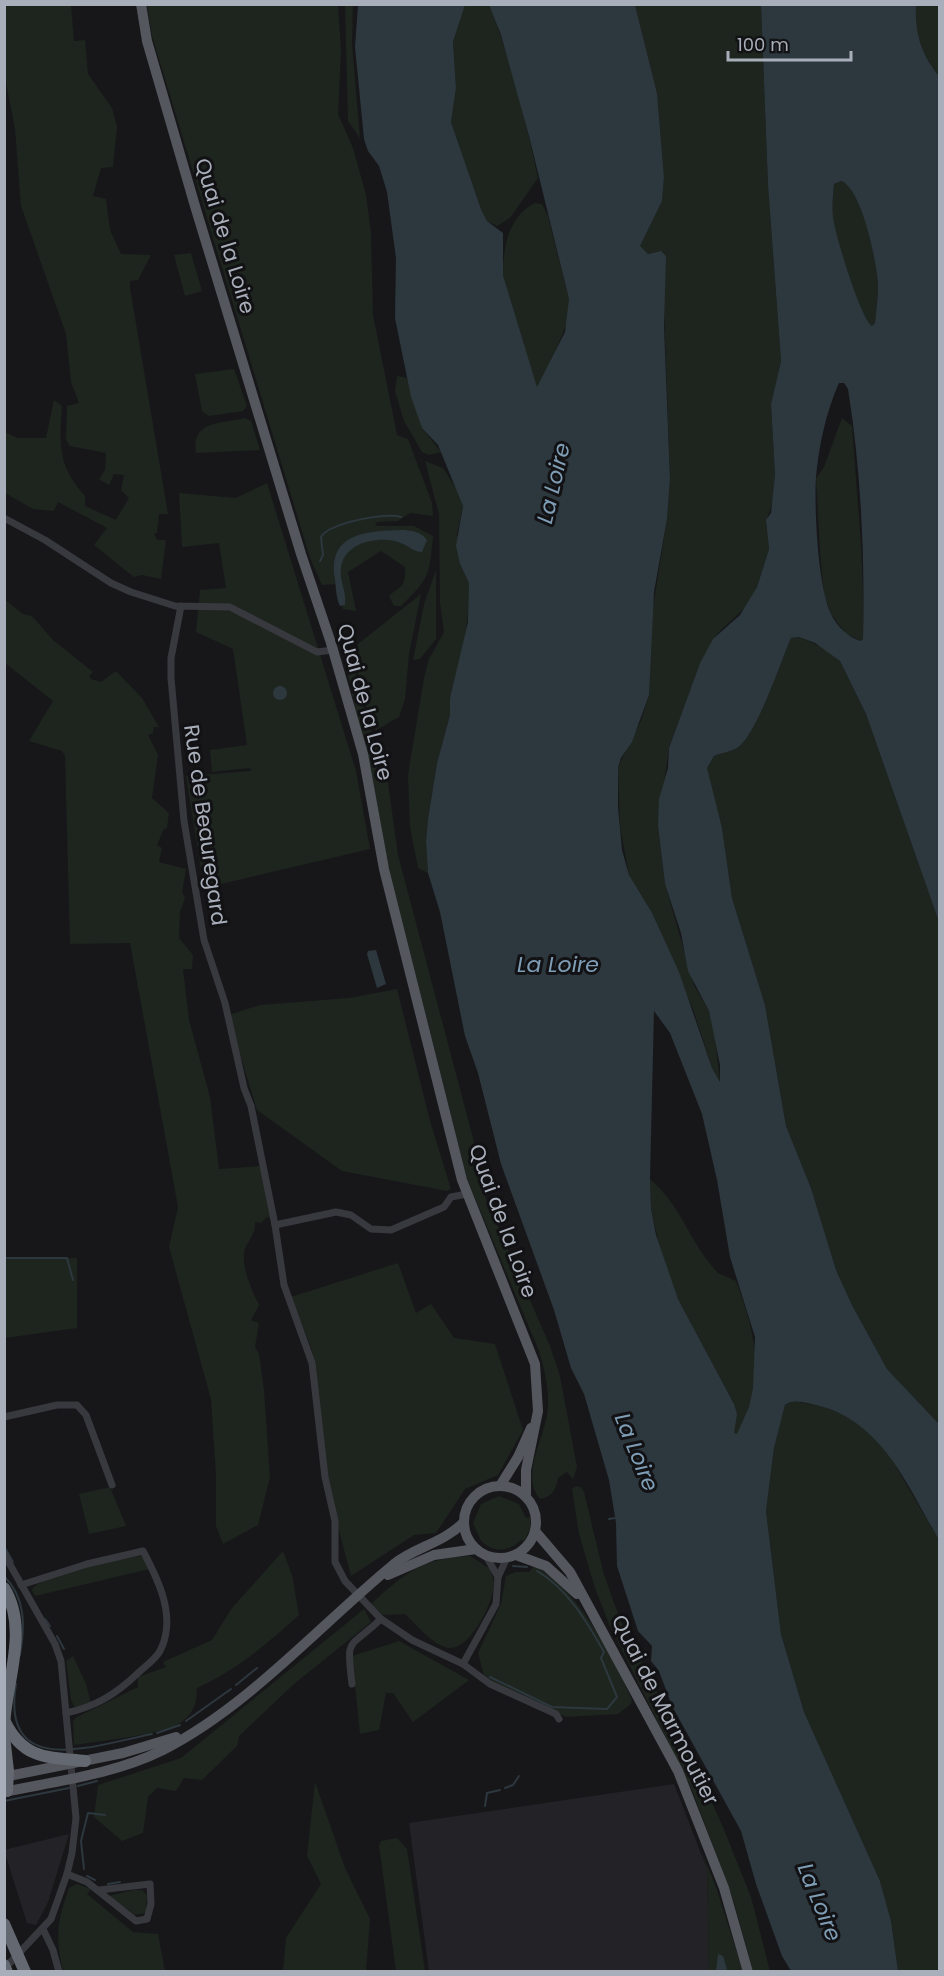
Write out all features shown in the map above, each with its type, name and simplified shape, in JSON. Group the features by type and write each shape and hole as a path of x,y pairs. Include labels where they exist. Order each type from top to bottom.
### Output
{"highway":[{"path":"4,1588 13,1606 16,1624 4,1728"},
{"path":"4,1601 10,1635 4,1675"},
{"path":"4,1722 15,1739 28,1751 45,1757 85,1761"},
{"path":"4,1736 6,1785"},
{"path":"4,1924 25,1971"}],"main road":[{"name":"Quai de la Loire","path":"141,4 147,42 207,245 363,754 387,880 467,1194 529,1347 538,1379 538,1411"},
{"path":"500,1486 518,1457 538,1411"},
{"path":"374,1582 434,1555 481,1552 512,1556 531,1540 535,1531 535,1515 526,1497 526,1470 538,1411"},
{"path":"6,1785 78,1778 126,1764 164,1749 256,1685 400,1559 444,1540 464,1522 471,1501 479,1493 500,1486 509,1487 526,1497"},
{"path":"464,1522 469,1541 481,1552"},
{"name":"Quai de Marmoutier","path":"535,1531 570,1572 678,1771 724,1888 748,1971"},
{"name":"Quai de Marmoutier","path":"512,1556 546,1566 588,1605"},
{"path":"6,1785 193,1731"}],"street":[{"path":"4,518 45,540 111,583 140,595 181,606 230,607 317,652 333,650"},
{"name":"Rue de Beauregard","path":"181,606 171,667 184,821 204,940 225,1003 244,1088 251,1106 275,1223 284,1285 312,1363 325,1477 336,1530 335,1562 345,1581 381,1619 412,1640 463,1664 490,1684 556,1714 559,1719"},
{"path":"275,1223 336,1212 351,1215 371,1228 391,1230 444,1207 451,1197 467,1194"},
{"path":"4,1417 57,1405 77,1405 86,1415 112,1485"},
{"path":"21,1585 87,1564 143,1551 155,1576 166,1611 166,1631 158,1654 127,1683 98,1704 66,1713"},
{"path":"481,1552 498,1577"},
{"path":"4,1554 58,1654 69,1744 75,1831 67,1874 57,1903 43,1929 5,1968"},
{"path":"463,1664 496,1604 498,1577 512,1556"},
{"path":"352,1683 347,1657 350,1647 381,1619"},
{"path":"67,1874 99,1890 136,1921 147,1919 151,1904 150,1884 99,1890"},
{"path":"43,1929 53,1950 59,1971"}],"shaded area":[{"path":"5,4 71,5 74,41 85,40 88,74 112,108 117,127 113,167 101,168 93,196 106,199 110,230 121,254 151,255 138,280 130,281 130,288 168,514 159,514 157,533 154,534 157,540 166,540 161,579 142,575 134,577 94,545 107,528 58,502 54,511 33,509 5,493 5,432 17,438 46,438 54,400 62,406 61,444 65,465 85,496 85,506 116,520 129,498 121,490 124,475 114,474 109,485 99,479 105,470 106,453 70,446 66,440 67,406 79,403 71,382 66,334 21,206 15,129 5,77"},
{"path":"147,5 338,5 341,51 338,114 353,148 366,195 371,233 373,315 397,435 408,439 432,503 433,516 410,513 398,521 377,522 375,526 414,526 433,536 427,574 418,588 401,606 394,606 389,596 404,583 405,567 381,551 348,572 356,611 343,609 336,584 322,585 310,558 152,36"},
{"path":"345,5 353,5 352,43 360,138 348,121"},
{"path":"465,5 489,5 517,90 538,178 510,218 497,226 487,221 481,209 451,122 456,88 453,42"},
{"path":"635,5 761,5 768,185 781,361 771,404 775,475 773,500 766,523 769,549 757,587 748,605 718,633 700,663 669,748 658,826 665,884 694,985 709,1011 720,1082 712,1068 693,1009 629,875 620,826 618,767 641,721 649,695 651,620 667,519 670,479 664,308 656,252 649,254 641,250 640,245 662,201 664,177 657,93"},
{"path":"916,5 939,5 939,76 920,43"},
{"path":"841,181 849,186 862,211 875,261 878,285 875,323 872,327 855,293 833,217 834,184"},
{"path":"535,203 542,204 548,216 569,299 569,318 550,364 537,388 503,275 504,254 513,224 526,209"},
{"path":"191,253 202,291 185,296 174,255"},
{"path":"234,369 247,406 243,411 209,416 202,411 195,374"},
{"path":"397,376 407,378 422,428 441,452 429,455 422,452 404,421 395,391"},
{"path":"245,418 251,421 260,450 196,453 198,434 203,429 210,425"},
{"path":"842,418 852,426 862,559 863,639 861,641 845,633 830,612 824,594 820,552 816,478 824,467"},
{"path":"425,461 443,468 459,493 463,506 457,534 460,564 469,583 470,593 465,641 450,698 450,715 437,763 428,819 426,841 428,873 418,868 410,827 408,775 424,678 429,659 444,632 440,603 439,514"},
{"path":"267,483 356,771 370,849 204,888 186,776 251,771 250,768 212,772 210,750 247,745 233,649 196,632 200,590 226,588 219,543 182,547 179,493 236,498"},
{"path":"436,570 436,639 420,659 413,660 424,604"},
{"path":"421,594 409,654 405,699 399,717 376,730 361,688 357,665 358,644"},
{"path":"4,599 23,614 32,616 53,640 93,672 89,676 91,679 101,682 116,671 142,698 159,727 154,727 153,733 148,735 158,755 152,798 169,813 167,828 164,829 157,845 162,848 159,862 186,869 182,892 185,898 180,912 179,938 193,955 192,969 183,969 189,1020 210,1097 219,1169 262,1166 274,1219 267,1217 261,1223 255,1222 253,1233 245,1249 244,1263 259,1305 251,1320 259,1323 255,1347 259,1354 264,1390 270,1477 258,1525 223,1544 216,1526 216,1475 211,1399 169,1247 178,1207 130,943 70,944 65,756 62,751 29,741 53,701 5,663"},
{"path":"799,637 828,650 840,661 866,714 939,922 939,1424 887,1369 852,1305 836,1270 811,1188 786,1126 765,1005 732,898 722,828 708,780 707,768 714,756 737,748 752,729 791,638"},
{"path":"353,663 365,714 387,776 398,855 473,1138 484,1194 550,1346 560,1376 577,1467 573,1479 567,1472 558,1478 555,1489 550,1495 540,1499 534,1489 532,1478 536,1454 547,1417 548,1392 544,1371 539,1351 467,1179 386,856 346,665"},
{"path":"397,989 430,1121 451,1189 447,1191 342,1171 257,1110 228,1015 260,1005 349,998"},
{"path":"650,1179 677,1210 696,1244 712,1266 718,1273 736,1281 743,1301 753,1339 755,1376 752,1395 737,1434 734,1434 734,1404 678,1299 664,1266 651,1209"},
{"path":"77,1258 77,1328 5,1338 5,1259"},
{"path":"398,1263 416,1313 431,1304 454,1338 495,1344 523,1430 498,1475 465,1489 436,1533 414,1535 351,1576 328,1489 312,1350 291,1297"},
{"path":"794,1401 825,1407 839,1413 855,1421 872,1435 885,1448 939,1540 939,1971 898,1971 891,1921 880,1881 804,1712 781,1634 766,1511 774,1448 785,1405"},
{"path":"576,1486 581,1487 584,1492 604,1575 621,1622 698,1772 751,1897 770,1971 753,1971 733,1899 692,1790 609,1624 595,1588 579,1534 572,1489"},
{"path":"110,1487 126,1526 89,1534 79,1494"},
{"path":"499,1496 519,1504 526,1518 530,1517 530,1529 524,1541 521,1540 512,1547 501,1550 491,1548 481,1541 473,1523 481,1504"},
{"path":"283,1551 292,1575 299,1615 238,1665 197,1688 194,1706 183,1721 147,1734 74,1745 73,1721 77,1717 138,1687 138,1677 166,1667 163,1662 212,1640 232,1608"},
{"path":"139,1556 144,1557 150,1569 35,1596 32,1590 38,1584 64,1573"},
{"path":"470,1556 490,1569 494,1583 493,1592 485,1614 471,1636 454,1648 440,1645 405,1614 383,1615 371,1604 415,1569 439,1560"},
{"path":"534,1566 549,1575 564,1589 605,1645 632,1700 631,1704 618,1714 566,1717 493,1682 484,1675 478,1653 501,1604 506,1576 516,1572 529,1572"},
{"path":"364,1609 371,1622 294,1684 239,1736 237,1746 202,1780 184,1778 176,1791 157,1788 148,1797 143,1833 122,1841 94,1817 98,1785 181,1758"},
{"path":"399,1641 469,1680 413,1722 393,1693 386,1693 379,1730 360,1734 352,1656"},
{"path":"73,1656 86,1684 91,1703 75,1708 71,1700 66,1661"},
{"path":"315,1782 345,1868 370,1919 366,1971 283,1971 286,1938 321,1884 307,1856"},
{"path":"674,1784 707,1869 709,1971 429,1971 409,1823"},
{"path":"69,1834 48,1902 36,1925 27,1923 4,1850"},
{"path":"397,1838 407,1849 425,1971 396,1971 379,1845 381,1841"},
{"path":"701,1851 715,1884 743,1971 709,1971 707,1869"},
{"path":"77,1884 91,1889 87,1894 133,1932 158,1934 165,1971 63,1971 58,1929 69,1888"},
{"path":"142,1890 147,1895 146,1913 135,1915 109,1896"}],"water":[{"name":"La Loire","path":"358,5 465,5 453,42 456,88 451,122 481,209 487,221 503,233 503,275 537,387 565,332 569,299 529,136 501,35 489,5 635,5 657,93 664,177 662,201 640,246 648,254 661,251 666,256 664,326 670,479 667,519 654,592 649,695 632,742 618,767 618,807 622,850 629,875 652,913 679,972 712,1068 720,1082 720,1065 709,1011 688,971 681,933 665,884 658,826 659,799 668,768 669,748 700,663 713,639 740,615 757,587 769,549 766,520 771,513 775,475 771,404 781,361 768,185 761,5 916,5 920,43 939,76 939,922 866,714 840,661 815,643 799,637 791,638 752,729 737,748 714,756 707,768 722,828 732,898 765,1005 786,1126 811,1188 836,1270 852,1305 887,1369 939,1424 939,1540 904,1478 876,1440 859,1425 839,1413 804,1402 796,1401 785,1405 774,1448 766,1511 781,1634 804,1712 880,1881 891,1921 898,1971 791,1971 782,1956 756,1884 741,1831 672,1706 659,1671 651,1661 652,1646 638,1631 617,1566 616,1523 609,1480 584,1394 571,1368 554,1310 501,1164 478,1073 465,1036 440,912 428,873 426,841 437,763 450,715 450,698 468,622 469,583 460,564 456,546 463,506 438,445 422,428 411,397 395,318 396,258 387,192 379,166 368,151 364,139 355,47","holes":["841,181 849,187 862,211 875,261 878,285 875,323 872,326 855,293 833,217 834,184","839,383 844,383 848,389 859,482 863,545 863,639 861,641 847,634 833,618 827,602 820,567 816,527 816,477 830,405","654,1011 670,1033 702,1114 717,1180 730,1257 755,1337 753,1388 749,1407 737,1434 734,1433 737,1414 734,1404 678,1299 656,1235 651,1209"]},
{"path":"405,530 417,532 427,540 422,552 401,543 383,540 364,543 349,552 341,568 345,605 340,606 336,593 334,563 344,543 365,533"},
{"path":"280,686 285,688 287,693 285,698 280,700 275,698 273,693 275,688"},
{"path":"376,950 386,984 377,988 367,954 368,951"},
{"path":"718,1954 723,1956 727,1969 724,1971 716,1971"}],"waterway":[{"path":"320,561 323,555 321,537 335,527 371,517 401,517"},
{"path":"4,1258 67,1258 73,1280"},
{"path":"609,1519 615,1518"},
{"path":"4,1546 13,1562"},
{"path":"513,1566 527,1567"},
{"path":"537,1571 548,1578 567,1597 584,1618 604,1652 601,1658 617,1697 607,1709"},
{"path":"4,1576 20,1603 23,1623 20,1655"},
{"path":"45,1619 50,1626"},
{"path":"57,1636 64,1649"},
{"path":"236,1685 257,1668"},
{"path":"490,1677 552,1707 606,1709"},
{"path":"16,1684 15,1714 23,1734 37,1745 57,1750 80,1749 152,1734"},
{"path":"186,1721 231,1689"},
{"path":"157,1733 180,1725"},
{"path":"505,1788 513,1785 519,1776"},
{"path":"78,1786 97,1781"},
{"path":"4,1801 69,1788"},
{"path":"485,1806 487,1793 500,1790"},
{"path":"84,1869 81,1841 88,1813 105,1815"},
{"path":"87,1876 95,1880"},
{"path":"108,1884 120,1882"}]}
